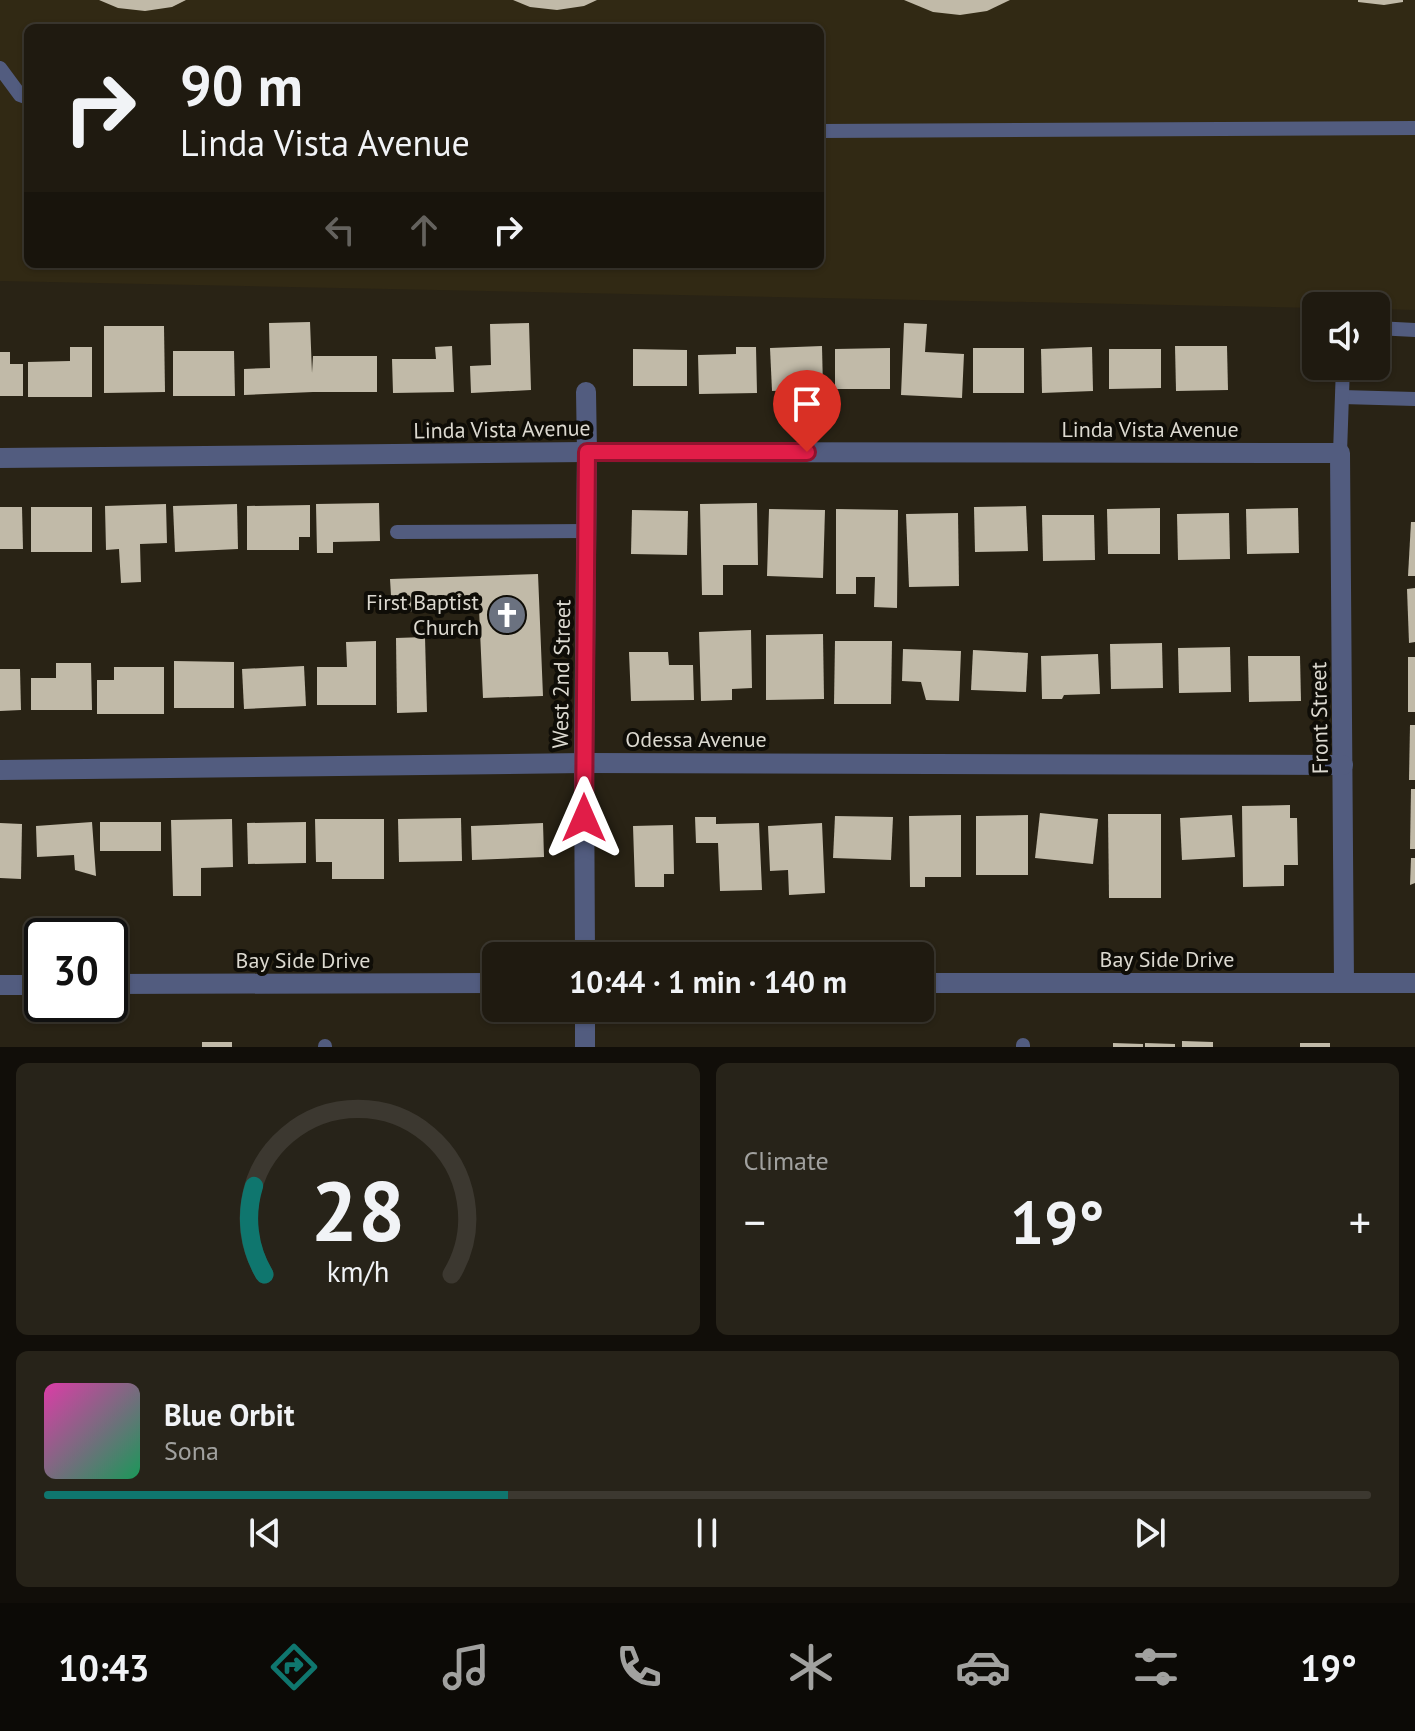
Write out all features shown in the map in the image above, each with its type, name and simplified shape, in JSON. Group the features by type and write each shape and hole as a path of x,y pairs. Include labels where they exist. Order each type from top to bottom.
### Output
{"street":[{"name":"West 2nd Street","path":"585,942 586,392"},
{"name":"Linda Vista Avenue","path":"0,458 587,452 1340,453"},
{"name":"Front Street","path":"1340,453 1344,983"},
{"name":"Odessa Avenue","path":"0,770 584,763 1343,765"},
{"name":"Bay Side Drive","path":"128,984 482,983"},
{"name":"Bay Side Drive","path":"934,983 1415,983"},
{"path":"0,985 24,985"},
{"path":"585,1022 585,1047"}],"lane":[{"path":"0,68 24,96"},
{"path":"824,131 1415,128"},
{"path":"1390,329 1415,330"},
{"path":"1340,453 1343,380"},
{"path":"1342,397 1415,399"},
{"path":"397,532 586,531"}],"shaded area":[{"path":"0,0 1415,0 1415,310 1390,309 1390,292 1302,292 1302,308 0,281"}],"building":[{"path":"99,0 186,0 172,7 145,11 118,8"},
{"path":"513,0 597,0 584,6 557,10 530,7"},
{"path":"904,0 1010,0 987,11 960,15 933,12"},
{"path":"1358,0 1403,0 1403,2 1384,5"},
{"path":"310,322 312,373 313,356 377,356 377,392 244,395 244,369 270,368 269,323"},
{"path":"529,323 531,390 471,393 470,366 491,365 490,324"},
{"path":"904,323 927,324 925,352 964,354 962,398 901,395"},
{"path":"104,326 164,326 165,392 104,393"},
{"path":"452,346 454,392 393,393 392,359 436,359 435,347"},
{"path":"822,346 823,389 772,391 770,348"},
{"path":"1175,346 1227,346 1228,390 1176,391"},
{"path":"70,347 92,347 92,397 28,397 28,362 70,361"},
{"path":"736,347 756,347 757,393 699,394 698,355 736,354"},
{"path":"1092,347 1093,391 1042,393 1041,349"},
{"path":"890,348 890,389 835,389 835,349"},
{"path":"973,348 1024,348 1024,393 973,393"},
{"path":"633,349 687,350 687,386 633,386"},
{"path":"1109,349 1161,349 1161,388 1109,389"},
{"path":"173,351 234,351 235,396 173,396"},
{"path":"0,352 10,352 10,364 23,364 23,396 0,396"},
{"path":"379,503 380,541 333,542 333,553 317,553 316,504"},
{"path":"757,503 758,565 723,565 723,595 702,595 700,504"},
{"path":"166,504 167,543 140,544 141,582 121,583 119,549 106,550 105,506"},
{"path":"237,504 238,549 175,552 173,506"},
{"path":"310,505 310,537 299,537 299,550 247,550 247,506"},
{"path":"1026,506 1028,551 975,552 974,507"},
{"path":"0,507 22,507 23,549 0,549"},
{"path":"31,507 92,507 92,552 31,552"},
{"path":"1160,508 1160,554 1108,554 1107,509"},
{"path":"1298,508 1299,553 1247,554 1246,509"},
{"path":"769,509 825,510 823,578 767,576"},
{"path":"836,509 898,510 897,608 874,607 875,577 856,577 856,594 836,594"},
{"path":"632,510 688,511 687,555 631,554"},
{"path":"958,513 959,586 909,587 906,514"},
{"path":"1229,513 1230,559 1178,560 1177,514"},
{"path":"1042,515 1094,515 1095,560 1043,561"},
{"path":"1411,522 1415,522 1415,576 1408,576"},
{"path":"538,574 543,696 483,698 479,609 392,612 390,579"},
{"path":"1415,588 1415,642 1409,643 1407,589"},
{"path":"751,630 752,688 732,689 732,700 701,701 699,632"},
{"path":"823,634 824,699 766,700 766,635"},
{"path":"425,637 427,712 397,713 396,638"},
{"path":"376,641 376,705 317,705 317,667 347,667 346,642"},
{"path":"835,641 892,641 891,704 834,704"},
{"path":"1162,643 1163,688 1111,689 1110,644"},
{"path":"1230,647 1231,692 1179,693 1178,648"},
{"path":"903,649 961,651 959,701 926,700 921,682 902,681"},
{"path":"973,650 1028,653 1026,692 971,690"},
{"path":"629,652 668,652 669,665 693,665 694,700 631,701"},
{"path":"1098,654 1100,694 1042,699 1041,656"},
{"path":"1248,656 1300,656 1301,701 1249,702"},
{"path":"1408,657 1415,657 1415,712 1408,712"},
{"path":"174,661 234,662 234,708 174,708"},
{"path":"56,663 91,663 92,710 31,710 31,678 56,678"},
{"path":"304,666 306,706 244,709 242,669"},
{"path":"114,667 164,667 164,714 97,714 97,680 114,680"},
{"path":"0,669 20,669 21,710 0,711"},
{"path":"1410,725 1415,725 1415,780 1409,780"},
{"path":"1411,789 1415,789 1415,849 1410,849"},
{"path":"1290,805 1290,818 1297,818 1298,865 1284,865 1284,886 1243,887 1242,806"},
{"path":"1040,813 1098,819 1093,864 1035,858"},
{"path":"1108,814 1161,814 1161,898 1109,898"},
{"path":"961,815 961,877 925,877 925,887 910,887 909,816"},
{"path":"1028,815 1028,875 976,875 976,816"},
{"path":"1232,815 1235,857 1182,860 1180,818"},
{"path":"835,816 893,817 891,860 833,858"},
{"path":"695,817 716,817 716,824 759,823 762,890 720,891 718,843 696,843"},
{"path":"461,818 462,861 399,862 398,819"},
{"path":"232,819 233,867 201,868 201,896 173,896 171,820"},
{"path":"315,819 384,819 384,879 332,879 332,862 316,862"},
{"path":"92,822 96,876 75,870 74,855 37,857 36,826"},
{"path":"100,822 161,822 161,851 100,851"},
{"path":"306,822 306,863 248,864 247,823"},
{"path":"0,823 22,824 21,879 0,878"},
{"path":"543,823 544,857 472,860 471,826"},
{"path":"822,823 825,893 789,895 788,870 770,871 768,826"},
{"path":"673,825 674,874 664,874 664,887 635,887 633,826"},
{"path":"1411,858 1415,858 1415,883 1410,885"},
{"path":"1182,1041 1213,1042 1213,1047 1182,1047"},
{"path":"202,1042 232,1042 232,1047 202,1047"},
{"path":"1113,1043 1143,1044 1143,1047 1113,1047"},
{"path":"1145,1043 1175,1044 1175,1047 1145,1047"},
{"path":"1300,1043 1330,1043 1330,1047 1300,1047"}],"place":[{"name":"First Baptist Church","path":"507,615"}],"route":[{"path":"584,818 587,452 807,452"}]}
